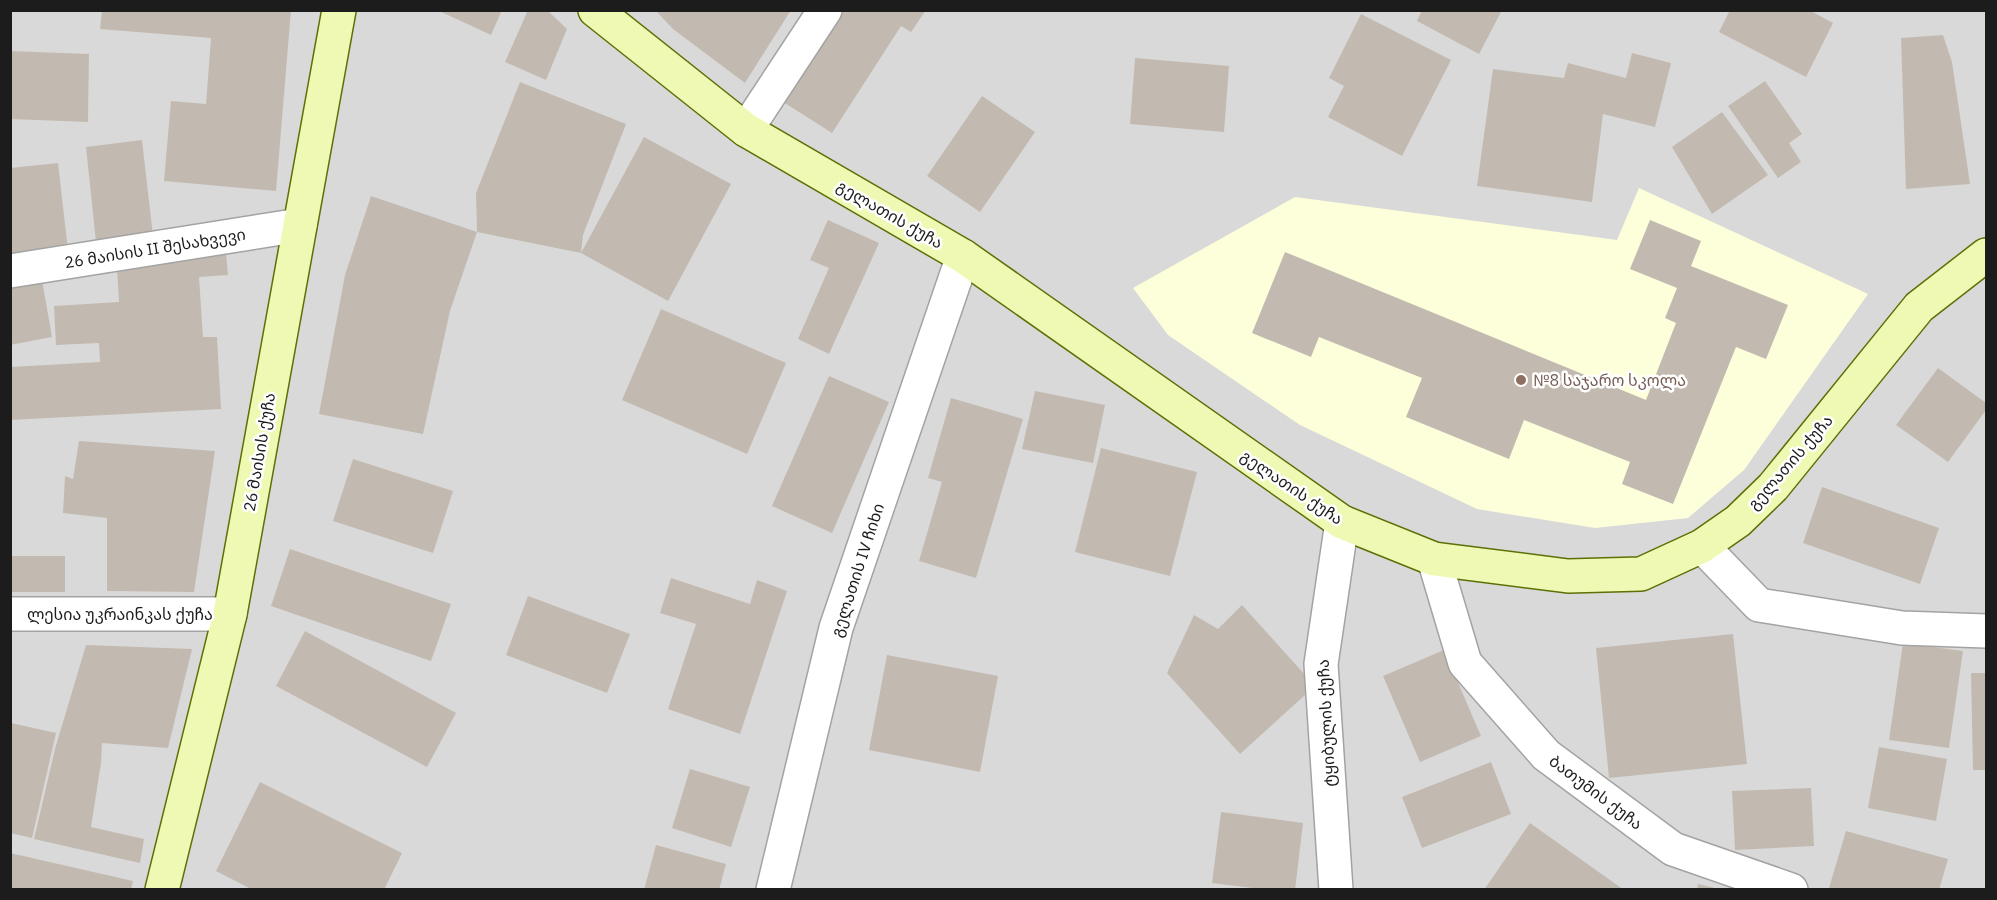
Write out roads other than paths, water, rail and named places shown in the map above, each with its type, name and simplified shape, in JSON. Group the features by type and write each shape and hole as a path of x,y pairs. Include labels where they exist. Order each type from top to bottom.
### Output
{"main road":[{"name":"26 მაისის ქუჩა","path":"162,890 230,614 339,10"},
{"name":"გელათის ქუჩა","path":"595,10 746,130 963,256 1341,522 1434,559 1568,576 1641,574 1702,546 1738,521 1773,487 1919,307 1986,255"}],"street":[{"path":"746,130 825,10"},
{"name":"26 მაისის II შესახვევი","path":"10,271 300,225"},
{"name":"გელათის IV ჩიხი","path":"773,890 836,628 963,256"},
{"name":"ტყიბულის ქუჩა","path":"1336,890 1321,664 1341,522"},
{"path":"1702,546 1759,605 1902,628 1986,631"},
{"name":"ბათუმის ქუჩა","path":"1434,559 1465,663 1546,755 1673,849 1791,890"},
{"name":"ლესია უკრაინკას ქუჩა","path":"10,614 230,614"}],"place":[{"name":"№8 საჯარო სკოლა","path":"1521,380"}]}
